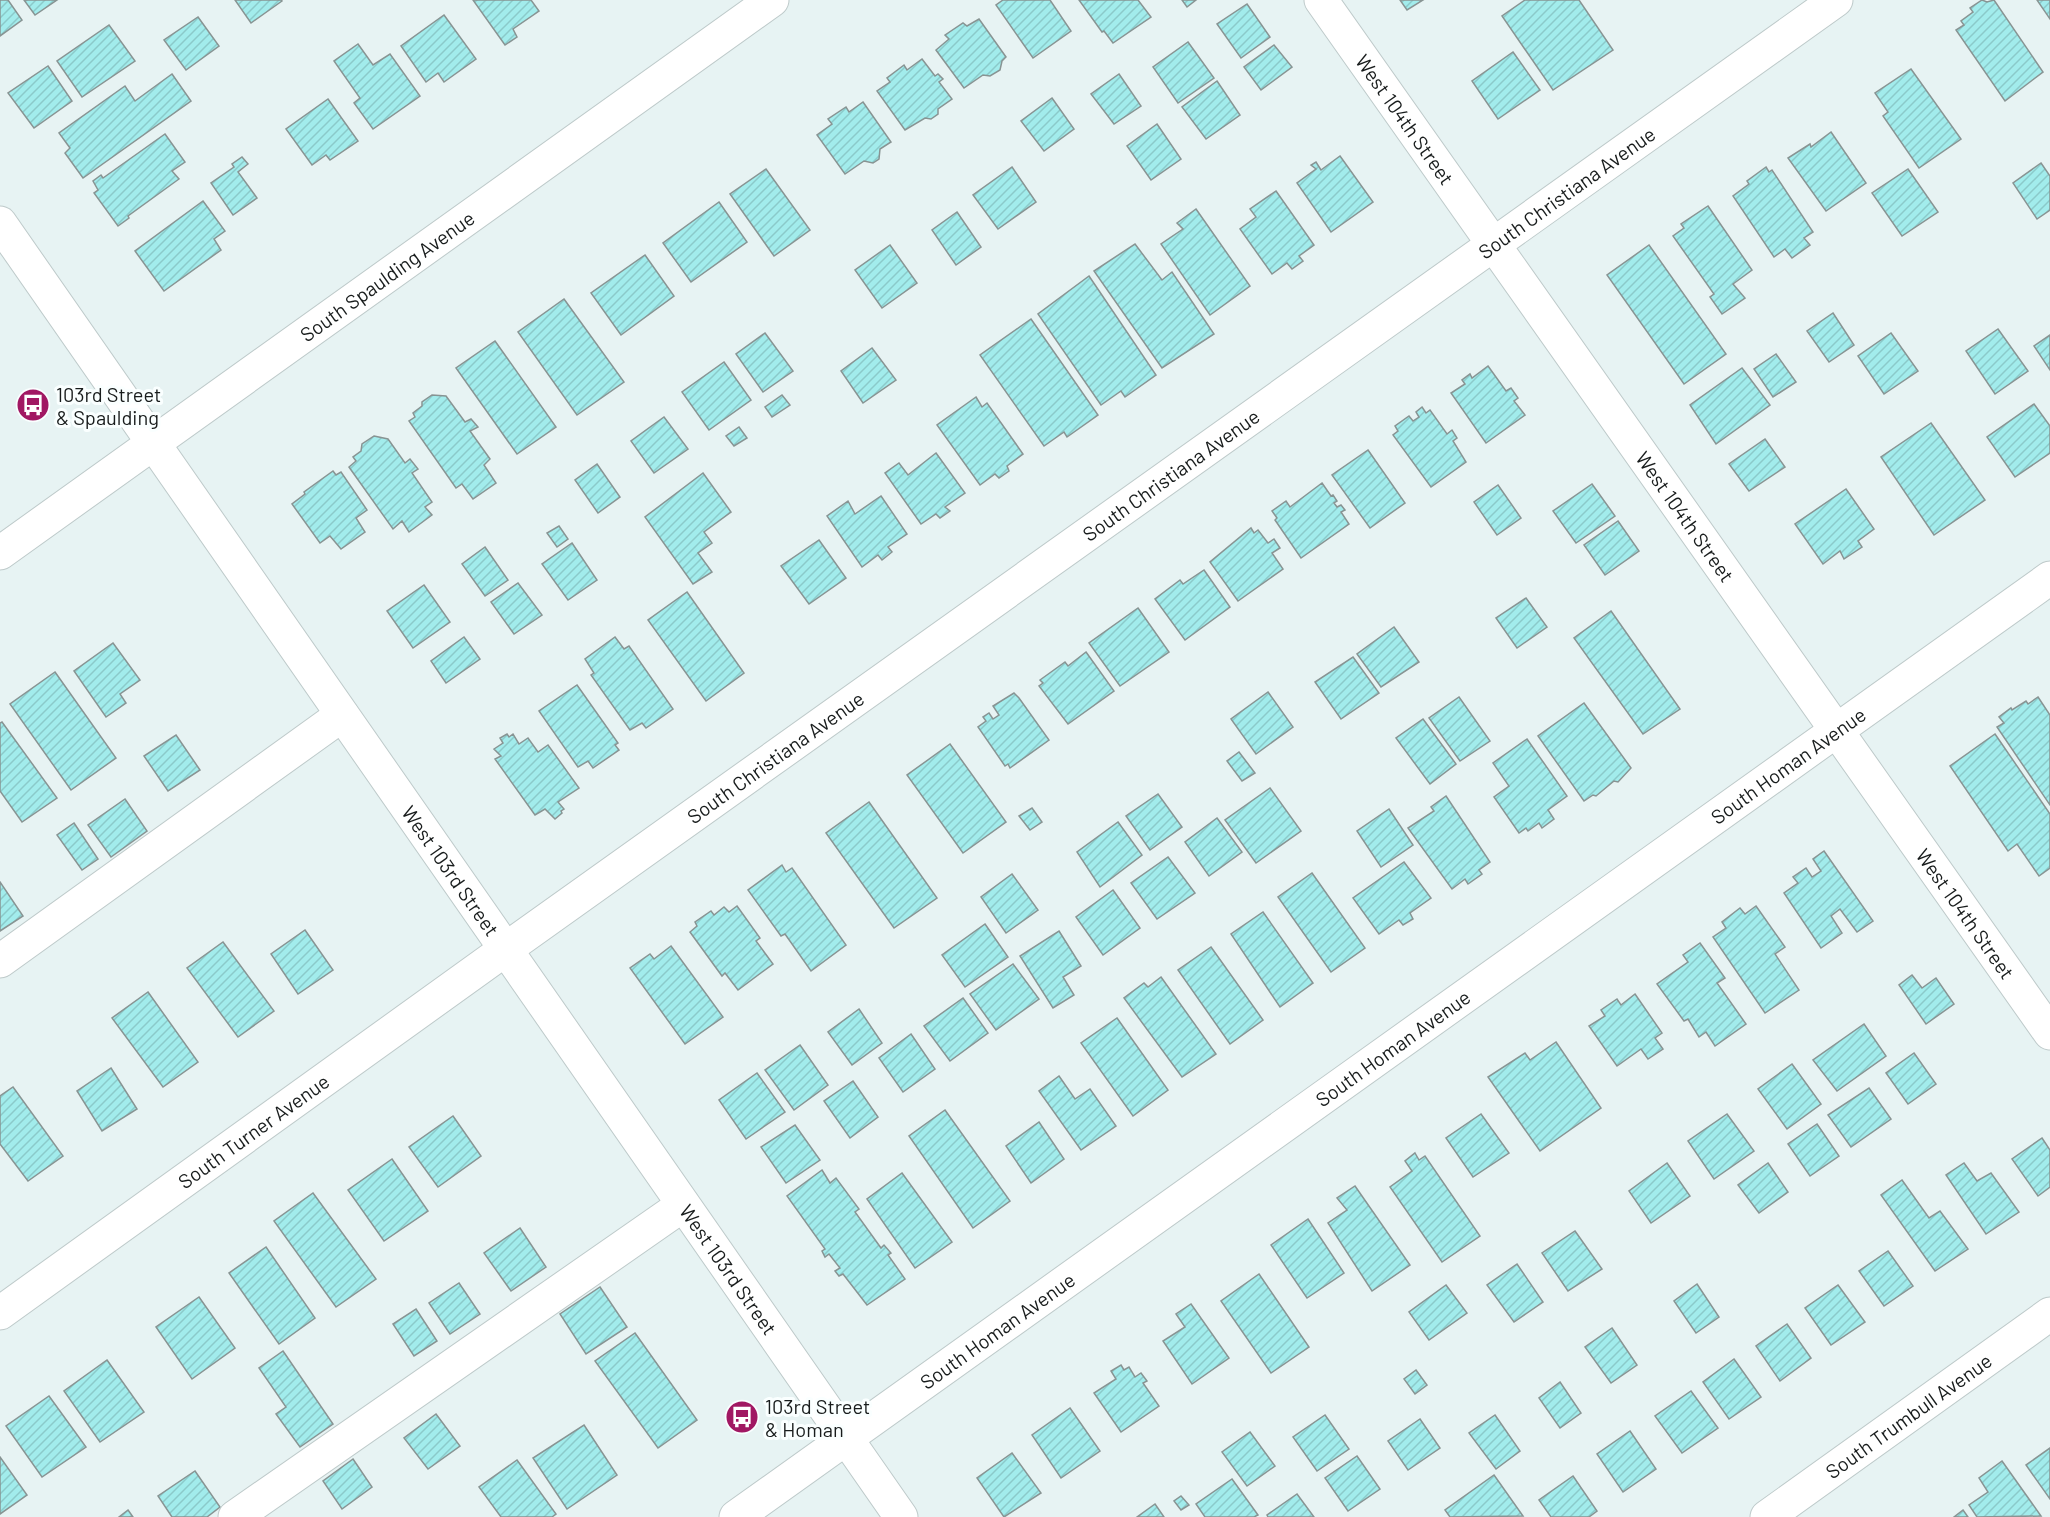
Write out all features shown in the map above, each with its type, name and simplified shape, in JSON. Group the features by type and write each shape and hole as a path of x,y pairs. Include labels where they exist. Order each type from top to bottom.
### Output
{"street":[{"name":"South Spaulding Avenue","path":"0,553 772,0"},
{"name":"West 104th Street","path":"1321,0 2050,1033"},
{"name":"South Christiana Avenue","path":"506,949 1836,0"},
{"name":"West 103rd Street","path":"0,223 901,1517"},
{"name":"South Homan Avenue","path":"736,1517 2050,578"},
{"path":"0,961 342,715"},
{"name":"South Turner Avenue","path":"0,1313 506,949"},
{"path":"235,1517 683,1205"},
{"name":"South Trumbull Avenue","path":"1767,1517 2050,1314"}],"building":[{"path":"0,0 8,0 22,20 0,36"},
{"path":"24,0 57,0 35,15"},
{"path":"235,0 281,0 282,1 251,23"},
{"path":"473,0 531,0 539,11 513,29 517,37 505,45"},
{"path":"1003,0 1050,0 1071,31 1033,58 996,5"},
{"path":"1079,0 1138,0 1151,17 1113,43 1104,31 1102,32"},
{"path":"1182,0 1196,0 1187,7"},
{"path":"1400,0 1423,0 1407,10"},
{"path":"1525,0 1579,0 1613,50 1553,90 1502,16"},
{"path":"1982,0 1987,2 1994,0 2043,72 2005,101 1956,30 1964,25 1961,21 1973,12 1970,8"},
{"path":"2037,0 2050,0 2050,19"},
{"path":"1247,4 1270,37 1241,58 1217,24"},
{"path":"444,15 476,59 444,82 438,73 426,82 401,46"},
{"path":"198,17 219,46 186,70 164,40"},
{"path":"979,19 1006,57 1002,61 1000,70 990,76 983,75 964,88 936,50 949,39 945,35 963,23 967,26"},
{"path":"109,25 135,61 82,97 57,61"},
{"path":"1188,42 1214,78 1178,103 1153,67"},
{"path":"358,44 373,65 390,54 420,96 373,129 354,103 360,98 334,61"},
{"path":"1274,45 1292,67 1261,90 1244,67"},
{"path":"1513,52 1540,90 1498,119 1472,81"},
{"path":"922,59 935,76 938,74 943,79 939,82 952,99 938,109 938,114 931,119 925,118 905,130 877,91 890,82 887,78 904,65 907,70"},
{"path":"48,66 72,101 34,128 8,93"},
{"path":"1911,69 1961,139 1919,168 1883,116 1888,112 1875,93"},
{"path":"172,74 191,101 83,178 65,153 70,148 59,133 125,86 135,101"},
{"path":"1119,74 1141,106 1114,124 1091,94"},
{"path":"1217,81 1240,115 1206,139 1182,107"},
{"path":"1052,98 1074,129 1044,151 1021,121"},
{"path":"328,99 358,141 330,160 326,155 312,165 286,129"},
{"path":"863,102 891,142 880,149 879,159 873,163 864,161 845,174 817,135 832,124 828,119 846,107 849,112"},
{"path":"1157,124 1181,159 1151,180 1127,146"},
{"path":"1831,132 1866,183 1826,211 1788,158 1810,144 1811,147"},
{"path":"165,134 185,162 172,171 179,179 128,216 129,218 118,226 94,193 98,190 93,181 101,175 103,178"},
{"path":"1340,156 1373,202 1331,232 1297,183 1316,169 1311,165 1316,162 1321,170"},
{"path":"242,157 248,164 238,172 257,198 233,215 211,183 234,167 232,164"},
{"path":"2041,163 2050,176 2050,210 2037,219 2013,183"},
{"path":"1012,167 1036,202 998,229 973,195"},
{"path":"1766,167 1769,172 1772,170 1813,232 1804,238 1810,245 1792,258 1785,249 1774,257 1733,196 1749,184 1747,181"},
{"path":"766,169 810,230 774,256 730,194"},
{"path":"1908,169 1938,212 1902,236 1872,193"},
{"path":"1276,191 1314,245 1299,256 1303,261 1292,269 1287,263 1272,274 1240,229 1256,217 1250,209"},
{"path":"203,201 225,231 214,239 221,250 164,291 135,251"},
{"path":"719,202 747,242 691,282 663,243"},
{"path":"1708,206 1752,270 1733,284 1745,298 1722,314 1710,297 1714,294 1673,236 1684,228 1681,224"},
{"path":"1196,209 1250,286 1210,315 1161,244 1183,229 1177,223"},
{"path":"957,212 981,247 956,265 932,230"},
{"path":"1135,244 1162,280 1172,272 1214,334 1162,368 1094,271"},
{"path":"890,245 917,283 882,308 855,270"},
{"path":"1649,245 1726,354 1684,384 1607,275"},
{"path":"645,255 674,296 621,335 591,293"},
{"path":"1089,276 1156,375 1125,397 1121,391 1101,405 1038,314"},
{"path":"564,299 624,382 577,415 518,332"},
{"path":"1833,313 1854,345 1829,362 1807,331"},
{"path":"1031,319 1098,415 1067,437 1064,432 1044,446 980,355"},
{"path":"1998,329 2028,371 1995,394 1966,351"},
{"path":"765,333 793,371 763,392 736,354"},
{"path":"1891,333 1918,371 1884,394 1858,356"},
{"path":"2050,335 2050,370 2034,346"},
{"path":"495,341 556,427 517,454 456,368"},
{"path":"872,348 896,380 863,403 841,371"},
{"path":"1776,354 1796,382 1773,397 1754,369"},
{"path":"724,362 751,400 709,430 682,392"},
{"path":"1488,366 1506,391 1511,388 1518,398 1514,401 1525,415 1486,443 1451,393 1465,384 1462,380 1470,374 1472,378"},
{"path":"1742,368 1770,405 1716,444 1690,405"},
{"path":"432,395 446,396 465,422 471,419 478,427 470,431 490,459 484,465 496,483 473,499 462,484 456,488 409,421 415,417 413,413 422,406 422,402"},
{"path":"782,395 790,405 772,417 765,407"},
{"path":"976,397 982,407 987,403 1023,454 1007,466 1009,471 999,478 995,474 980,485 937,425"},
{"path":"2034,404 2050,426 2050,453 2015,477 1987,437"},
{"path":"1422,407 1426,413 1430,410 1447,434 1452,430 1457,438 1453,441 1466,462 1431,487 1393,435 1398,431 1395,426 1409,416 1413,421 1419,417 1416,412"},
{"path":"664,417 688,449 654,473 631,441"},
{"path":"1931,423 1985,500 1934,535 1881,457"},
{"path":"739,427 747,438 734,446 726,436"},
{"path":"374,436 388,439 405,463 410,459 418,469 412,473 432,502 425,507 432,515 409,532 402,521 393,529 349,467 356,461 353,457 361,451 362,444"},
{"path":"1765,439 1785,467 1749,491 1729,464"},
{"path":"1368,450 1405,503 1370,528 1332,475"},
{"path":"936,453 965,493 945,507 950,511 940,518 936,514 921,524 885,473 899,463 908,475"},
{"path":"597,464 620,497 598,513 575,480"},
{"path":"333,471 336,475 341,472 367,510 356,518 365,532 341,549 330,536 320,543 292,504 305,494 304,492"},
{"path":"703,473 731,512 704,532 712,543 698,553 712,572 693,584 645,517"},
{"path":"1322,483 1337,501 1334,503 1337,507 1341,505 1345,510 1341,512 1349,524 1301,558 1275,520 1277,518 1272,511 1286,501 1290,507"},
{"path":"1592,484 1615,516 1576,543 1553,511"},
{"path":"1498,485 1521,518 1497,535 1474,502"},
{"path":"1846,489 1874,529 1858,541 1862,547 1844,559 1840,551 1823,564 1795,524"},
{"path":"881,496 907,534 888,547 892,552 882,560 878,555 862,567 827,516 848,501 855,514"},
{"path":"1618,521 1639,551 1605,575 1584,545"},
{"path":"559,526 568,539 557,547 547,533"},
{"path":"1251,528 1254,533 1258,530 1268,543 1274,539 1280,548 1272,553 1283,569 1238,601 1210,562"},
{"path":"819,540 846,578 809,604 781,566"},
{"path":"572,543 597,580 568,600 542,564"},
{"path":"485,547 508,580 485,596 462,564"},
{"path":"1204,570 1230,607 1185,640 1155,599 1180,580 1183,584"},
{"path":"518,583 542,615 514,634 491,602"},
{"path":"424,585 450,622 413,648 387,611"},
{"path":"687,592 744,673 706,701 648,620"},
{"path":"1526,598 1547,627 1517,648 1496,618"},
{"path":"1138,608 1169,652 1120,686 1089,643"},
{"path":"1611,611 1680,709 1643,734 1574,638"},
{"path":"1394,627 1419,662 1381,687 1357,654"},
{"path":"464,637 480,659 446,683 431,661"},
{"path":"615,637 624,649 629,646 673,709 646,728 642,723 630,730 591,675 594,673 585,659"},
{"path":"113,643 140,680 120,694 126,703 106,717 74,671"},
{"path":"1086,652 1114,691 1068,724 1039,686 1043,683 1040,680 1065,662 1068,666"},
{"path":"1353,657 1379,693 1341,719 1315,682"},
{"path":"55,672 116,758 71,790 10,704"},
{"path":"577,685 618,743 615,745 619,750 593,768 588,761 578,767 539,711"},
{"path":"1268,692 1293,727 1256,754 1231,719"},
{"path":"1014,693 1049,740 1010,768 1008,764 1005,766 978,727 986,721 983,717 989,713 993,719 999,715 993,706"},
{"path":"1459,697 1490,741 1460,761 1429,718"},
{"path":"2038,697 2050,715 2050,805 1997,727 2004,723 1999,717 2011,708 2012,710 2026,701 2028,704"},
{"path":"1584,703 1631,768 1618,782 1614,781 1596,796 1593,795 1584,801 1538,736"},
{"path":"1423,719 1456,764 1430,784 1396,738"},
{"path":"2,722 57,798 22,822 0,791 0,723"},
{"path":"507,734 509,737 513,734 519,744 528,738 538,752 548,745 579,788 558,802 564,809 555,819 545,809 535,815 495,759 501,756 494,749 503,743 500,738"},
{"path":"1995,734 2050,814 2050,868 2039,876 2017,844 2008,851 1950,766"},
{"path":"176,735 200,770 168,791 144,756"},
{"path":"1527,739 1567,796 1548,810 1554,819 1542,828 1539,823 1528,831 1526,828 1519,833 1494,797 1509,786 1493,763"},
{"path":"950,744 1006,822 963,853 907,775"},
{"path":"1239,752 1255,773 1242,781 1227,761"},
{"path":"1270,788 1301,831 1256,863 1225,820"},
{"path":"1158,794 1182,827 1150,850 1126,816"},
{"path":"1446,796 1490,862 1479,870 1482,874 1468,884 1465,879 1452,889 1408,828 1434,811 1431,807"},
{"path":"125,799 147,831 111,857 88,825"},
{"path":"869,802 937,898 894,928 826,833"},
{"path":"1032,808 1042,822 1030,830 1019,816"},
{"path":"1389,809 1413,845 1381,867 1357,831"},
{"path":"1217,818 1242,852 1209,876 1185,842"},
{"path":"1118,822 1142,855 1100,887 1077,852"},
{"path":"74,823 98,859 82,870 57,835"},
{"path":"1824,851 1873,921 1857,932 1840,909 1831,916 1842,933 1821,948 1784,893 1798,883 1793,877 1806,868 1812,877 1821,871 1813,859"},
{"path":"1168,857 1195,893 1157,919 1131,883"},
{"path":"1404,862 1431,898 1410,913 1413,919 1403,925 1399,920 1379,934 1353,898"},
{"path":"782,865 786,872 792,868 846,945 811,971 785,934 781,936 748,890"},
{"path":"1312,873 1365,948 1331,972 1278,897"},
{"path":"1012,874 1038,910 1006,933 981,897"},
{"path":"0,882 23,916 0,931"},
{"path":"1113,890 1140,928 1103,955 1076,917"},
{"path":"737,906 760,938 756,941 773,964 738,990 725,973 722,976 690,932 697,926 695,922 711,911 714,915 724,907 729,912"},
{"path":"1756,906 1785,947 1775,954 1799,990 1765,1013 1713,937 1726,928 1722,922 1740,908 1745,914"},
{"path":"1263,912 1313,983 1280,1007 1231,934"},
{"path":"985,924 1008,957 965,987 942,955"},
{"path":"305,930 333,970 298,994 271,954"},
{"path":"1059,931 1081,966 1063,977 1074,995 1053,1008 1020,956"},
{"path":"223,942 274,1011 238,1037 187,968"},
{"path":"1700,943 1725,978 1717,983 1746,1024 1715,1046 1706,1032 1699,1037 1688,1019 1684,1021 1657,984 1688,962 1683,955"},
{"path":"671,946 723,1017 685,1044 630,968 650,954 654,959"},
{"path":"1211,947 1263,1020 1230,1044 1178,970"},
{"path":"1013,964 1039,999 996,1030 970,994"},
{"path":"1912,975 1922,988 1936,978 1954,1004 1926,1024 1899,985"},
{"path":"1161,977 1216,1054 1182,1077 1124,998 1144,983 1148,987"},
{"path":"148,992 198,1062 163,1087 112,1018"},
{"path":"1635,994 1662,1033 1655,1038 1663,1049 1648,1059 1641,1049 1617,1066 1589,1026 1605,1016 1601,1010 1617,999 1621,1005"},
{"path":"963,998 988,1033 950,1061 924,1026"},
{"path":"859,1009 882,1043 852,1065 828,1032"},
{"path":"1117,1018 1168,1090 1133,1116 1081,1043"},
{"path":"1864,1024 1886,1056 1837,1091 1813,1060"},
{"path":"911,1034 935,1069 903,1092 879,1058"},
{"path":"1556,1042 1601,1108 1540,1151 1488,1077 1525,1053 1530,1060"},
{"path":"800,1045 828,1085 794,1110 765,1070"},
{"path":"1914,1053 1936,1084 1908,1104 1886,1073"},
{"path":"1792,1064 1821,1104 1787,1129 1758,1089"},
{"path":"111,1068 137,1109 102,1131 77,1091"},
{"path":"757,1073 785,1112 746,1139 719,1100"},
{"path":"1059,1076 1075,1099 1090,1089 1116,1126 1081,1150 1039,1091"},
{"path":"853,1081 878,1117 850,1138 824,1101"},
{"path":"13,1087 63,1156 28,1181 0,1144 0,1096"},
{"path":"1869,1088 1891,1119 1851,1147 1828,1115"},
{"path":"945,1110 1010,1201 973,1228 909,1136"},
{"path":"1481,1114 1509,1153 1473,1177 1446,1138"},
{"path":"1727,1114 1754,1151 1714,1179 1688,1141"},
{"path":"453,1116 481,1156 438,1187 409,1147"},
{"path":"1039,1122 1064,1159 1031,1183 1006,1146"},
{"path":"1817,1124 1839,1156 1810,1176 1788,1144"},
{"path":"795,1125 820,1160 786,1183 761,1147"},
{"path":"2042,1138 2050,1150 2050,1187 2038,1196 2012,1159"},
{"path":"1415,1153 1419,1160 1425,1156 1480,1236 1442,1262 1390,1187 1412,1171 1405,1161"},
{"path":"392,1159 428,1211 384,1241 348,1190"},
{"path":"1667,1163 1690,1196 1651,1223 1629,1191"},
{"path":"1768,1163 1788,1192 1759,1213 1738,1185"},
{"path":"1964,1163 1977,1181 1991,1173 2019,1212 1986,1234 1946,1175"},
{"path":"822,1170 830,1183 836,1178 859,1209 855,1212 881,1248 884,1245 891,1253 888,1255 905,1279 867,1305 843,1274 839,1276 835,1271 840,1268 829,1254 825,1257 822,1251 825,1249 787,1196"},
{"path":"902,1173 952,1242 915,1268 867,1199"},
{"path":"1902,1180 1929,1218 1940,1211 1968,1249 1935,1271 1881,1195"},
{"path":"1355,1186 1410,1265 1372,1291 1328,1223 1347,1210 1337,1198"},
{"path":"313,1193 376,1279 336,1307 274,1221"},
{"path":"1308,1219 1344,1273 1307,1298 1271,1245"},
{"path":"520,1228 546,1267 511,1291 484,1253"},
{"path":"1575,1231 1602,1269 1568,1291 1542,1253"},
{"path":"266,1247 315,1318 279,1344 229,1273"},
{"path":"1888,1251 1913,1286 1884,1306 1859,1271"},
{"path":"1517,1264 1543,1302 1514,1322 1487,1285"},
{"path":"1259,1274 1309,1347 1271,1373 1221,1301"},
{"path":"459,1283 480,1314 450,1334 429,1303"},
{"path":"1697,1284 1719,1317 1696,1333 1674,1301"},
{"path":"1446,1285 1467,1313 1429,1340 1409,1312"},
{"path":"1838,1285 1865,1322 1831,1345 1805,1308"},
{"path":"600,1287 627,1327 586,1354 560,1314"},
{"path":"199,1297 235,1348 192,1379 156,1327"},
{"path":"1191,1304 1229,1358 1192,1384 1163,1341 1185,1327 1176,1314"},
{"path":"416,1309 437,1341 414,1356 393,1324"},
{"path":"1787,1324 1811,1358 1780,1381 1756,1346"},
{"path":"1612,1328 1637,1365 1611,1383 1585,1347"},
{"path":"635,1333 697,1420 658,1448 595,1361"},
{"path":"283,1351 333,1424 300,1447 276,1414 286,1407 259,1368"},
{"path":"1734,1359 1761,1397 1729,1419 1703,1382"},
{"path":"107,1360 144,1412 100,1442 64,1391"},
{"path":"1121,1365 1124,1370 1129,1367 1135,1377 1141,1373 1147,1381 1143,1383 1159,1406 1121,1432 1094,1393 1116,1379 1111,1371"},
{"path":"1416,1370 1427,1385 1415,1394 1404,1379"},
{"path":"1560,1382 1581,1413 1560,1428 1539,1398"},
{"path":"1691,1391 1718,1428 1682,1453 1655,1416"},
{"path":"49,1396 86,1447 42,1477 6,1426"},
{"path":"1070,1408 1100,1451 1061,1478 1032,1435"},
{"path":"436,1414 460,1446 428,1469 404,1438"},
{"path":"1325,1415 1349,1449 1317,1471 1293,1437"},
{"path":"1495,1415 1520,1451 1496,1469 1469,1433"},
{"path":"1420,1419 1440,1448 1408,1470 1388,1441"},
{"path":"584,1425 617,1475 567,1509 533,1458"},
{"path":"1630,1431 1656,1469 1623,1492 1597,1454"},
{"path":"1250,1432 1275,1466 1247,1486 1222,1452"},
{"path":"2050,1448 2050,1499 2026,1465"},
{"path":"1012,1453 1041,1493 1004,1517 977,1478"},
{"path":"1357,1456 1380,1489 1348,1511 1325,1478"},
{"path":"0,1457 27,1495 0,1514"},
{"path":"353,1459 372,1487 342,1509 323,1481"},
{"path":"517,1460 556,1514 552,1517 501,1517 479,1487"},
{"path":"2002,1461 2041,1516 1977,1517 1969,1505 1988,1492 1979,1478"},
{"path":"195,1471 220,1507 207,1517 172,1517 158,1496"},
{"path":"1494,1475 1523,1516 1450,1517 1445,1510"},
{"path":"1573,1476 1597,1511 1589,1517 1551,1517 1539,1500"},
{"path":"1232,1479 1258,1515 1254,1517 1205,1517 1196,1504"},
{"path":"1297,1494 1314,1517 1268,1517 1267,1515"},
{"path":"1181,1496 1189,1505 1181,1510 1174,1501"},
{"path":"1155,1504 1164,1517 1137,1517"},
{"path":"128,1510 133,1517 119,1517"},
{"path":"1963,1510 1968,1517 1954,1517"}],"place":[{"name":"103rd Street & Spaulding","path":"33,405"},
{"name":"103rd Street & Homan","path":"742,1417"}]}
